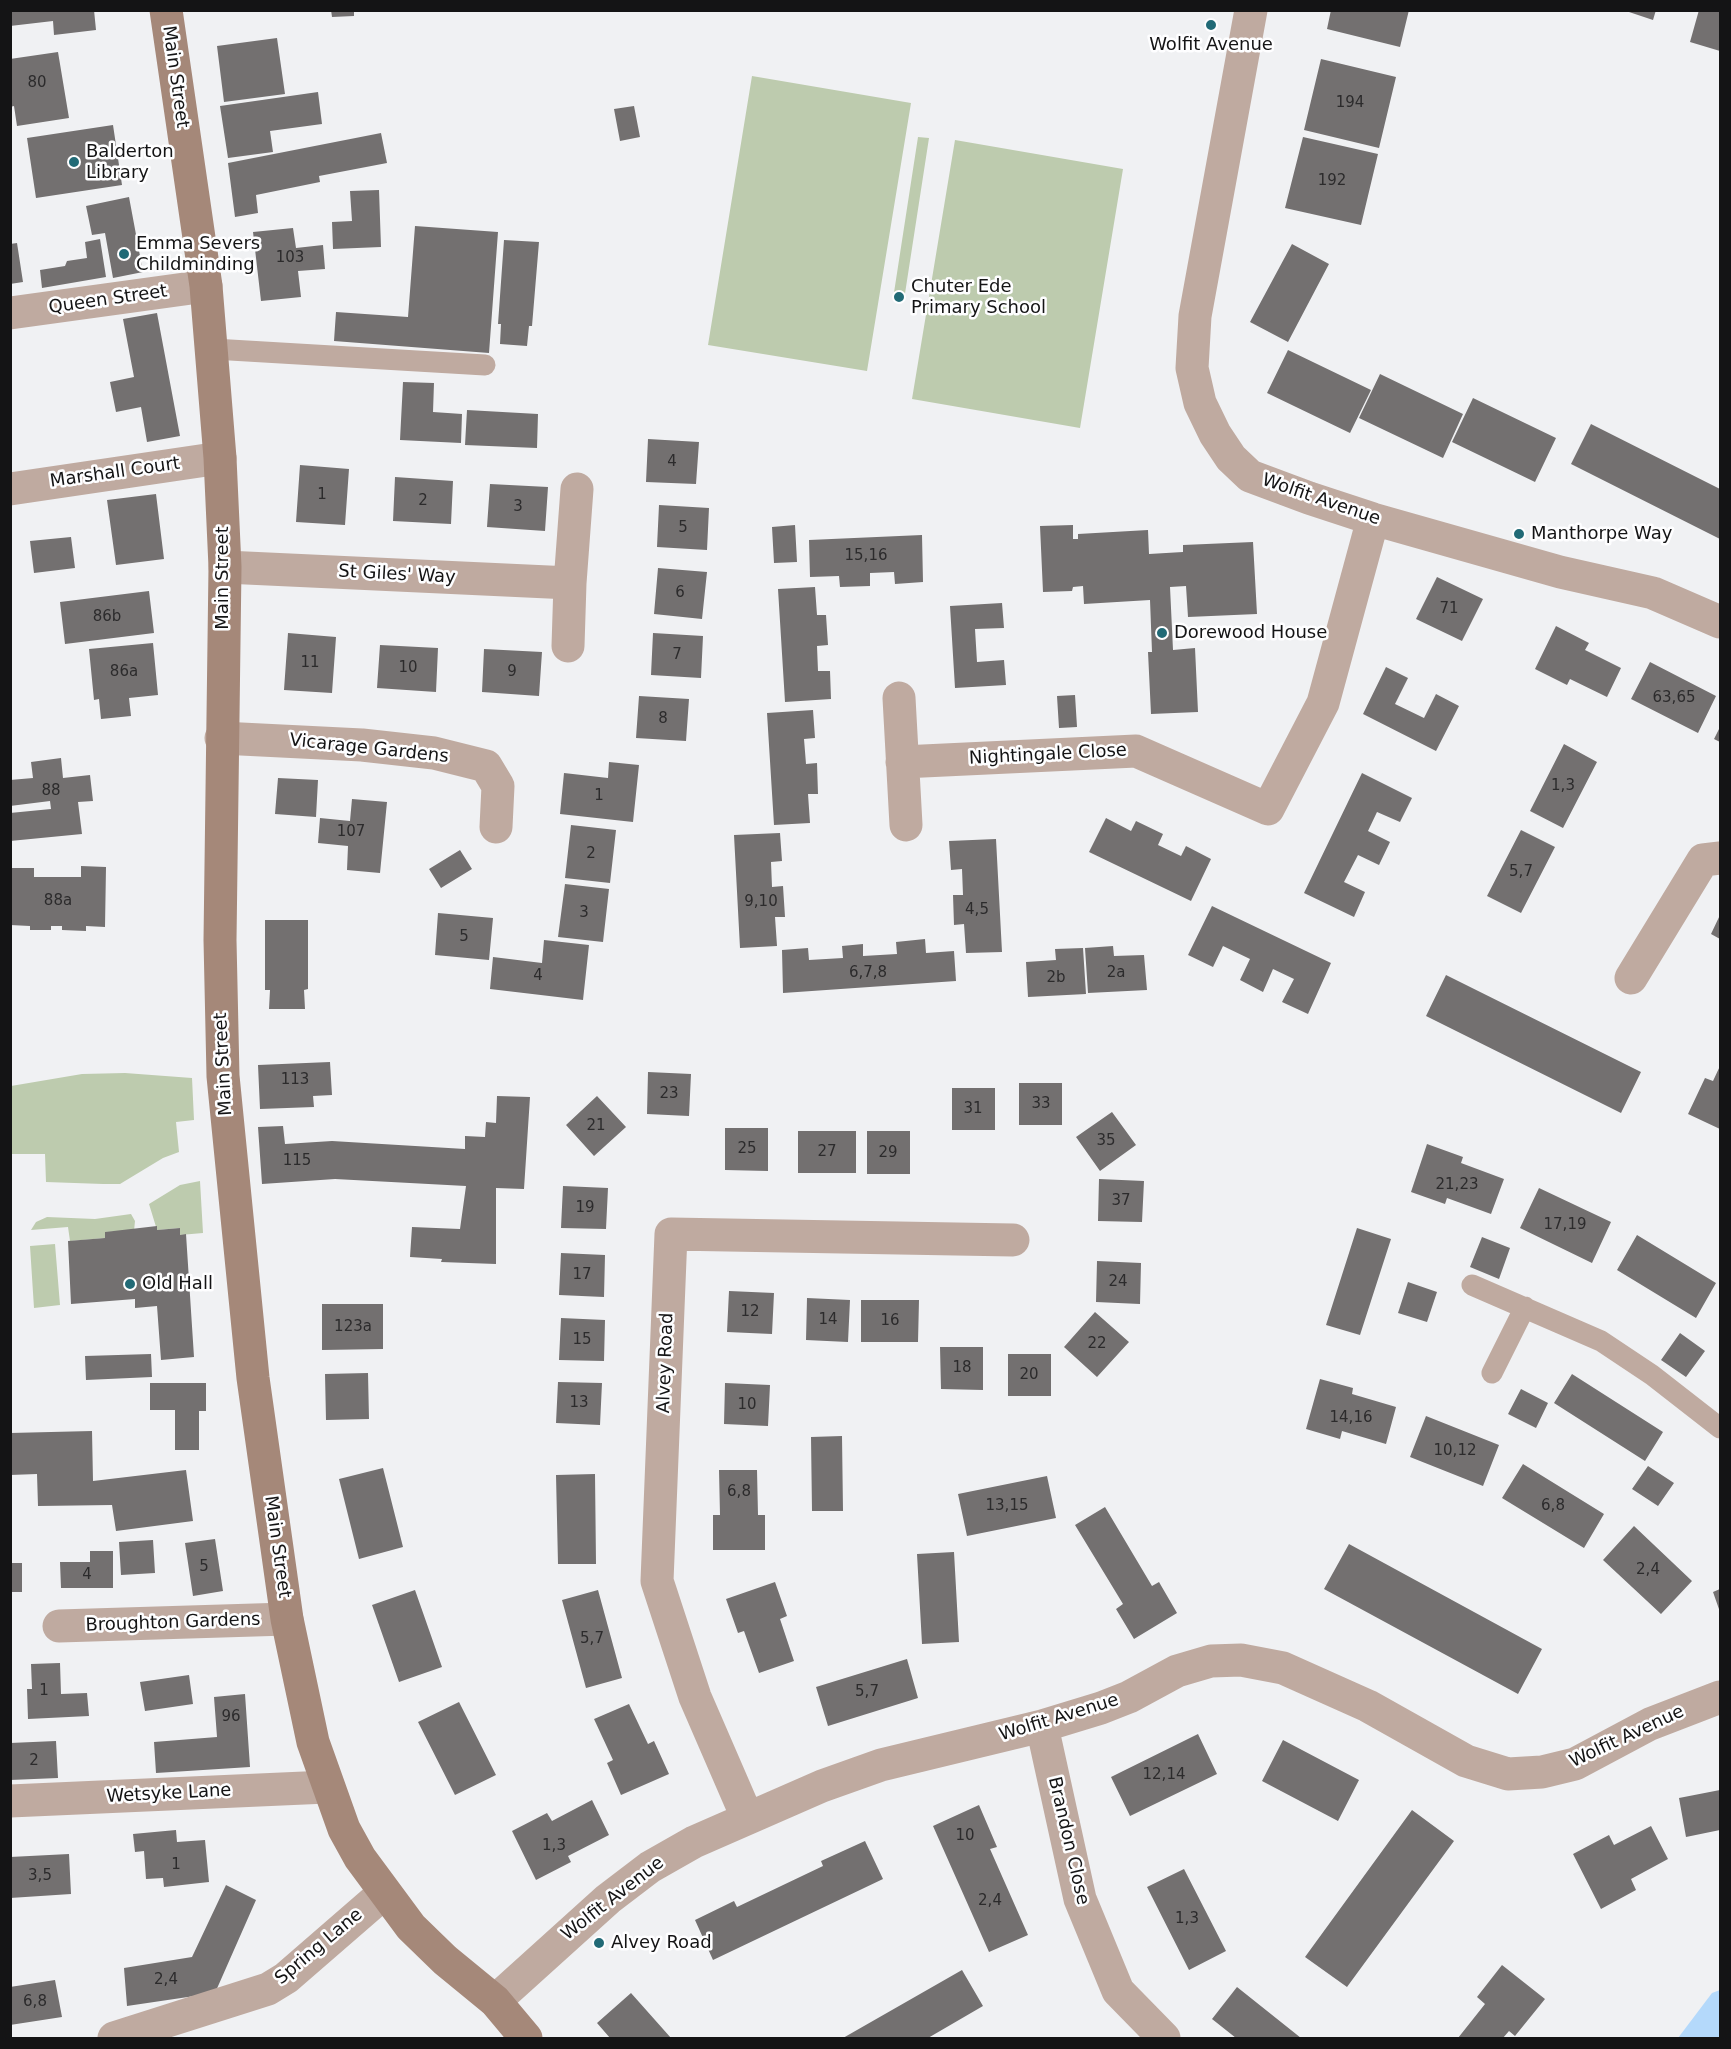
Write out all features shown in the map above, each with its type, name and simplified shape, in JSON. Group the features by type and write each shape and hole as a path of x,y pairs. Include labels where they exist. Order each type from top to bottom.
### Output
{"street":[{"name":"Main Street","path":"166,10 206,286 213,349 220,458 225,567 220,940 223,1076 253,1378 287,1619 313,1742 327,1787 344,1829 384,1893 411,1927 445,1960 495,2001 526,2038"},
{"name":"Wolfit Avenue","path":"1251,10 1195,316 1192,368 1200,403 1215,434 1231,458 1250,476 1373,519 1560,572 1653,593 1720,622"},
{"name":"Queen Street","path":"10,313 206,286"},
{"name":"Marshall Court","path":"10,489 220,458"},
{"path":"568,646 577,489"},
{"name":"Nightingale Close","path":"902,762 1136,751 1268,809 1323,703 1373,519"},
{"name":"St Giles' Way","path":"225,567 570,583"},
{"path":"899,698 906,825"},
{"name":"Vicarage Gardens","path":"221,738 280,739 372,746 434,753 486,766 498,786 496,827"},
{"path":"1631,978 1703,860 1720,858"},
{"name":"Alvey Road","path":"747,1817 695,1697 657,1581 671,1234 1012,1240"},
{"name":"Broughton Gardens","path":"58,1626 287,1619"},
{"name":"Wolfit Avenue","path":"495,2001 567,1933 651,1867 694,1842 747,1817 881,1765 1042,1726 1129,1697 1177,1671 1211,1661 1241,1660 1283,1668 1368,1707 1466,1761 1508,1774 1542,1772 1575,1764 1650,1724 1720,1697"},
{"name":"Brandon Close","path":"1042,1726 1080,1899 1118,1991 1164,2038"},
{"name":"Wetsyke Lane","path":"10,1801 327,1787"},
{"name":"Spring Lane","path":"114,2038 268,1989 286,1978 384,1893"}],"lane":[{"path":"213,349 485,365"},
{"path":"1472,1285 1601,1341 1652,1375 1720,1428"},
{"path":"1492,1372 1525,1307"}],"green space":[{"path":"752,76 911,103 867,371 708,345"},
{"path":"918,137 929,138 904,300 893,299"},
{"path":"955,140 1123,169 1080,428 912,399"},
{"path":"125,1073 192,1078 194,1120 176,1122 179,1152 163,1158 120,1184 46,1182 45,1154 11,1154 11,1086 82,1074"},
{"path":"200,1181 203,1233 180,1235 180,1228 157,1230 149,1204 180,1185"},
{"path":"131,1214 135,1221 134,1231 105,1232 105,1238 70,1241 68,1227 31,1230 36,1222 47,1217 95,1219"},
{"path":"55,1244 60,1305 34,1308 30,1246"}],"water":[{"path":"1720,1990 1720,2038 1678,2038 1712,1993"}],"building":[{"path":"10,10 94,10 96,30 54,35 53,21 10,26"},
{"path":"331,10 354,10 354,16 332,17"},
{"path":"1331,10 1409,10 1400,47 1327,29"},
{"path":"1623,10 1656,10 1653,20"},
{"path":"1699,10 1720,10 1720,51 1690,42"},
{"path":"277,38 285,94 224,102 217,46"},
{"path":"58,52 69,118 17,126 14,106 10,107 10,59"},
{"path":"1321,59 1396,77 1379,148 1304,130"},
{"path":"318,92 322,124 270,131 273,152 228,158 220,106"},
{"path":"634,106 640,137 620,141 614,109"},
{"name":"Balderton Library","path":"113,125 122,185 36,198 27,138"},
{"path":"381,133 387,163 319,176 320,182 256,195 258,213 235,217 228,163"},
{"path":"1303,137 1378,154 1361,225 1285,208"},
{"path":"379,190 381,247 333,249 332,222 352,221 350,191"},
{"name":"Emma Severs Childminding","path":"129,197 143,272 113,278 105,233 92,235 86,206"},
{"path":"415,226 498,232 489,353 334,341 336,312 408,317"},
{"path":"293,228 296,248 323,245 325,269 298,271 301,297 261,301 253,232"},
{"path":"100,239 106,277 42,288 40,270 65,266 67,261 87,258 85,242"},
{"path":"504,240 539,242 532,326 529,326 527,346 500,344 501,324 498,324"},
{"path":"17,243 23,282 10,284 10,244"},
{"path":"1292,244 1329,264 1288,342 1250,322"},
{"path":"157,313 180,436 147,442 141,407 116,412 110,382 134,377 123,319"},
{"path":"1288,350 1371,390 1350,433 1267,393"},
{"path":"1380,374 1463,414 1443,458 1359,418"},
{"path":"403,382 434,383 433,412 462,414 461,443 400,440"},
{"path":"1473,398 1556,438 1535,482 1452,442"},
{"path":"467,410 538,414 537,448 465,445"},
{"path":"1591,424 1720,489 1720,539 1571,464"},
{"path":"648,439 699,442 696,484 646,482"},
{"path":"300,465 349,469 345,525 296,522"},
{"path":"395,477 453,481 451,524 393,521"},
{"path":"490,484 548,487 545,531 487,527"},
{"path":"156,494 164,559 116,565 107,500"},
{"path":"659,505 709,508 707,550 657,547"},
{"path":"795,525 797,562 774,563 772,527"},
{"name":"Dorewood House","path":"1073,525 1073,539 1078,539 1078,534 1148,530 1149,554 1183,552 1183,545 1253,542 1257,614 1188,617 1186,586 1170,587 1173,650 1195,648 1198,712 1151,714 1148,652 1152,652 1150,600 1084,604 1083,586 1073,587 1072,591 1043,592 1040,526"},
{"path":"922,535 923,582 895,584 894,572 870,573 870,586 840,587 839,576 810,577 809,540"},
{"path":"71,537 75,568 34,573 30,541"},
{"path":"658,568 707,572 702,619 654,614"},
{"path":"1437,577 1483,599 1462,641 1416,619"},
{"path":"815,587 817,615 826,615 828,645 817,646 818,671 830,671 831,699 785,702 778,589"},
{"path":"149,591 154,633 65,644 60,602"},
{"path":"1002,603 1004,628 975,629 977,662 1004,660 1006,685 955,688 950,606"},
{"path":"1556,626 1589,643 1585,650 1621,668 1607,697 1570,679 1567,685 1535,669"},
{"path":"288,633 336,637 332,693 284,690"},
{"path":"653,633 703,636 701,678 651,675"},
{"path":"153,643 158,695 129,698 131,716 101,719 99,699 94,700 89,649"},
{"path":"380,645 438,648 436,692 377,688"},
{"path":"484,649 542,652 539,696 482,692"},
{"path":"1650,662 1716,696 1698,733 1631,699"},
{"path":"1386,667 1408,678 1395,704 1424,718 1436,694 1459,706 1436,751 1363,714"},
{"path":"1075,695 1077,727 1059,728 1057,696"},
{"path":"639,696 689,699 686,741 636,738"},
{"path":"813,710 815,738 804,739 806,764 817,763 818,794 808,794 810,823 774,825 767,713"},
{"path":"1720,727 1720,742 1714,739"},
{"path":"1564,744 1597,762 1563,828 1530,811"},
{"path":"61,758 63,778 90,775 93,801 78,802 82,834 10,841 10,813 51,809 50,801 10,806 10,780 33,778 31,762"},
{"path":"609,762 639,765 633,822 560,814 564,773 608,778"},
{"path":"1362,773 1412,798 1400,822 1377,812 1368,831 1390,842 1379,865 1358,855 1344,882 1365,892 1354,917 1304,893"},
{"path":"278,778 318,780 316,817 275,814"},
{"path":"352,799 387,802 380,873 347,870 348,846 318,843 320,818 350,821"},
{"path":"1106,818 1131,831 1136,821 1163,834 1158,845 1181,856 1186,846 1211,859 1191,901 1089,852"},
{"path":"571,825 616,830 610,883 565,878"},
{"path":"1521,830 1555,847 1521,913 1487,896"},
{"path":"780,833 782,861 771,862 772,887 783,886 785,917 775,917 777,946 740,948 734,835"},
{"path":"996,839 1002,952 966,953 964,924 954,925 953,895 963,895 962,869 951,870 949,841"},
{"path":"460,850 472,869 441,888 429,869"},
{"path":"81,866 106,867 105,927 86,926 86,931 62,930 62,926 51,926 51,930 30,930 30,926 10,925 10,868 34,868 34,877 81,877"},
{"path":"565,884 609,889 603,942 558,937"},
{"path":"1212,906 1331,963 1308,1014 1282,1002 1294,979 1273,969 1263,992 1240,980 1250,959 1223,946 1213,967 1188,955"},
{"path":"438,913 493,918 489,960 435,955"},
{"path":"1720,915 1720,939 1711,934"},
{"path":"265,920 308,920 308,989 304,990 305,1009 269,1009 270,990 265,990"},
{"path":"925,939 926,953 954,951 956,981 783,993 782,950 808,948 809,960 843,958 842,946 863,944 863,956 897,954 896,942"},
{"path":"544,940 589,945 583,1000 490,989 493,957 542,963"},
{"path":"1113,946 1114,956 1144,955 1147,990 1088,993 1085,948"},
{"path":"1083,948 1086,994 1028,997 1026,962 1056,960 1055,949"},
{"path":"1446,975 1641,1072 1621,1113 1426,1016"},
{"path":"330,1062 332,1095 313,1096 314,1107 260,1109 258,1065"},
{"path":"1720,1066 1720,1129 1688,1114 1705,1078 1713,1081"},
{"path":"648,1072 691,1074 689,1116 647,1114"},
{"path":"1019,1083 1062,1083 1062,1125 1019,1125"},
{"path":"952,1088 995,1088 995,1130 952,1130"},
{"path":"497,1096 530,1097 524,1189 496,1188 496,1264 441,1262 442,1259 410,1257 412,1227 460,1229 466,1186 335,1179 262,1184 258,1127 283,1126 285,1144 332,1141 465,1149 465,1136 485,1137 486,1122 496,1123"},
{"path":"597,1096 626,1127 594,1156 566,1125"},
{"path":"1112,1112 1136,1145 1100,1171 1076,1137"},
{"path":"725,1128 768,1128 768,1171 725,1170"},
{"path":"798,1131 856,1131 856,1173 798,1173"},
{"path":"867,1131 910,1131 910,1174 867,1174"},
{"path":"1427,1144 1463,1157 1461,1163 1504,1179 1491,1214 1447,1198 1445,1204 1411,1192"},
{"path":"1099,1179 1144,1181 1142,1222 1098,1221"},
{"path":"563,1186 608,1188 606,1229 561,1228"},
{"path":"1539,1188 1611,1222 1592,1263 1520,1228"},
{"name":"Old Hall","path":"157,1226 157,1230 180,1228 180,1235 186,1234 194,1357 161,1360 157,1306 135,1308 135,1299 71,1304 68,1241 105,1238 105,1232"},
{"path":"1357,1228 1391,1239 1360,1335 1326,1325"},
{"path":"1637,1235 1716,1283 1696,1318 1617,1270"},
{"path":"1482,1237 1510,1248 1499,1279 1470,1267"},
{"path":"561,1253 605,1255 604,1297 559,1295"},
{"path":"1097,1261 1141,1263 1140,1304 1096,1302"},
{"path":"1408,1282 1437,1292 1427,1322 1398,1313"},
{"path":"729,1291 774,1293 772,1334 727,1332"},
{"path":"807,1298 850,1300 848,1342 806,1340"},
{"path":"861,1300 919,1300 918,1342 861,1342"},
{"path":"322,1304 383,1304 383,1349 322,1350"},
{"path":"1095,1312 1129,1342 1097,1377 1064,1347"},
{"path":"561,1318 605,1320 604,1361 559,1360"},
{"path":"1680,1333 1705,1351 1686,1377 1661,1360"},
{"path":"940,1347 983,1347 983,1390 941,1389"},
{"path":"151,1354 152,1377 86,1380 85,1356"},
{"path":"1008,1354 1051,1354 1051,1396 1008,1396"},
{"path":"368,1373 369,1419 326,1420 325,1374"},
{"path":"1572,1374 1663,1432 1645,1461 1554,1403"},
{"path":"1320,1379 1353,1388 1352,1394 1396,1407 1386,1444 1342,1431 1340,1439 1306,1429"},
{"path":"558,1382 602,1383 600,1425 556,1423"},
{"path":"150,1383 206,1383 206,1411 199,1411 199,1450 175,1450 175,1410 150,1410"},
{"path":"725,1383 770,1385 768,1426 724,1424"},
{"path":"1521,1389 1548,1403 1536,1428 1508,1414"},
{"path":"1426,1416 1499,1445 1483,1486 1410,1457"},
{"path":"92,1431 93,1481 186,1470 193,1521 116,1531 112,1505 38,1506 37,1474 10,1475 10,1433"},
{"path":"842,1436 843,1511 812,1511 811,1437"},
{"path":"1523,1464 1604,1514 1584,1548 1502,1498"},
{"path":"1648,1466 1674,1483 1658,1506 1632,1489"},
{"path":"383,1468 403,1547 359,1559 339,1479"},
{"path":"719,1470 757,1470 758,1515 765,1515 765,1550 713,1550 713,1515 720,1515"},
{"path":"595,1474 596,1564 558,1564 556,1475"},
{"path":"1047,1476 1056,1518 967,1536 958,1494"},
{"path":"1105,1507 1152,1586 1159,1582 1177,1613 1134,1639 1116,1609 1123,1604 1075,1525"},
{"path":"1634,1526 1692,1581 1661,1614 1603,1560"},
{"path":"215,1539 223,1591 193,1596 185,1543"},
{"path":"153,1540 155,1573 121,1575 119,1542"},
{"path":"1349,1544 1542,1649 1518,1694 1324,1589"},
{"path":"90,1551 113,1551 113,1588 61,1588 60,1562 90,1562"},
{"path":"954,1552 959,1642 922,1644 917,1554"},
{"path":"10,1563 22,1563 22,1592 10,1592"},
{"path":"775,1582 787,1616 780,1619 794,1661 759,1673 744,1631 738,1633 726,1599"},
{"path":"1720,1589 1720,1612 1713,1592"},
{"path":"415,1590 442,1667 399,1682 372,1605"},
{"path":"598,1590 622,1678 586,1688 562,1600"},
{"path":"907,1659 918,1698 828,1726 816,1687"},
{"path":"60,1663 61,1694 87,1693 89,1716 28,1719 27,1689 32,1689 31,1664"},
{"path":"189,1675 193,1704 145,1711 140,1682"},
{"path":"245,1694 250,1767 156,1773 154,1742 217,1737 214,1697"},
{"path":"459,1702 496,1775 455,1795 418,1722"},
{"path":"629,1704 648,1744 654,1741 669,1774 621,1795 607,1763 613,1760 594,1719"},
{"path":"1198,1734 1217,1774 1130,1816 1111,1777"},
{"path":"1283,1740 1359,1780 1338,1821 1262,1781"},
{"path":"56,1741 58,1778 10,1780 10,1743"},
{"path":"1720,1790 1720,1830 1686,1837 1679,1798"},
{"path":"592,1800 609,1835 568,1856 571,1862 536,1880 512,1831 547,1813 552,1821"},
{"path":"979,1805 997,1847 990,1849 1028,1935 989,1952 933,1826"},
{"path":"1412,1810 1454,1841 1347,1987 1305,1957"},
{"path":"1651,1826 1668,1859 1631,1879 1636,1890 1601,1909 1573,1854 1609,1835 1614,1845"},
{"path":"176,1830 177,1842 205,1840 209,1882 164,1887 163,1878 146,1879 144,1851 135,1852 133,1834"},
{"path":"865,1841 883,1879 713,1960 695,1920 734,1901 737,1907 823,1866 821,1861"},
{"path":"69,1854 71,1894 10,1898 10,1857"},
{"path":"1184,1869 1226,1951 1189,1970 1147,1887"},
{"path":"226,1885 256,1900 215,1993 127,2006 124,1968 192,1957"},
{"path":"1502,1965 1545,1999 1515,2036 1509,2031 1503,2038 1458,2038 1485,2004 1477,1997"},
{"path":"962,1970 983,2006 928,2038 843,2038"},
{"path":"55,1980 62,2017 10,2025 10,1987"},
{"path":"1237,1987 1301,2038 1236,2038 1212,2019"},
{"path":"631,1993 671,2038 610,2038 597,2023"}],"place":[{"name":"Wolfit Avenue","path":"1211,25"},
{"name":"Balderton Library","path":"74,162"},
{"name":"Emma Severs Childminding","path":"124,254"},
{"name":"Chuter Ede Primary School","path":"899,297"},
{"name":"Manthorpe Way","path":"1519,534"},
{"name":"Dorewood House","path":"1162,633"},
{"name":"Old Hall","path":"130,1284"},
{"name":"Alvey Road","path":"599,1943"}]}
